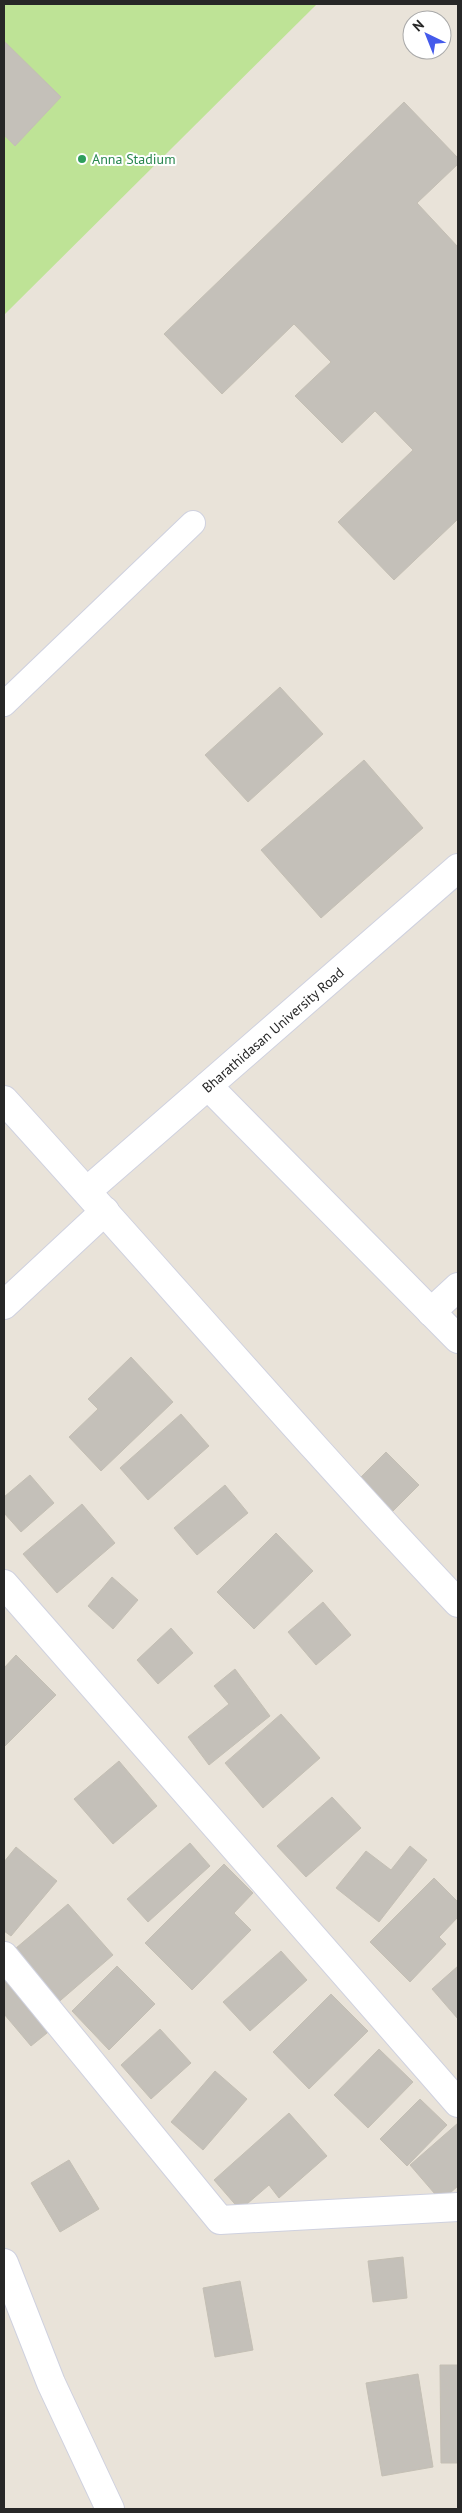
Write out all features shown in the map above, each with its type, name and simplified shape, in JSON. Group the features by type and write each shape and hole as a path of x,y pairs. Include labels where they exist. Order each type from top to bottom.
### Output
{"street":[{"name":"Bharathidasan University Road","path":"87,1191 458,868"},
{"path":"208,1086 458,1339"},
{"path":"4,1100 106,1211 346,1484 458,1603"},
{"path":"4,1305 106,1211"},
{"path":"431,1312 458,1287"},
{"path":"4,1584 458,2103"},
{"path":"4,1956 220,2220 458,2207"},
{"path":"4,2263 51,2383 110,2509"}],"lane":[{"path":"4,704 193,523"}],"green space":[{"name":"Anna Stadium","path":"4,4 317,4 4,315"}],"building":[{"path":"4,41 61,97 15,146 4,135"},
{"path":"404,102 458,158 458,164 417,203 458,247 458,519 394,580 338,522 413,450 375,411 342,443 295,396 331,362 294,324 222,394 164,334"},
{"path":"280,687 323,734 248,802 205,755"},
{"path":"364,760 423,828 321,918 261,850"},
{"path":"131,1357 173,1402 101,1471 69,1437 98,1409 88,1399"},
{"path":"181,1414 209,1446 148,1500 120,1468"},
{"path":"386,1452 419,1485 391,1513 358,1480"},
{"path":"30,1475 54,1503 21,1532 4,1513 4,1497"},
{"path":"225,1485 248,1513 197,1555 174,1528"},
{"path":"82,1504 115,1543 57,1593 23,1554"},
{"path":"276,1533 313,1571 254,1629 217,1592"},
{"path":"112,1577 138,1600 113,1629 88,1606"},
{"path":"323,1602 351,1635 316,1665 288,1632"},
{"path":"171,1628 193,1653 158,1684 137,1660"},
{"path":"16,1655 56,1695 4,1747 4,1668"},
{"path":"235,1669 270,1716 209,1765 188,1737 229,1704 214,1686"},
{"path":"281,1714 320,1758 263,1808 225,1763"},
{"path":"119,1761 157,1806 113,1844 74,1799"},
{"path":"332,1797 361,1828 306,1877 277,1846"},
{"path":"190,1843 210,1866 148,1922 127,1899"},
{"path":"410,1846 427,1860 379,1922 336,1888 366,1851 391,1870"},
{"path":"16,1847 57,1881 11,1936 4,1931 4,1862"},
{"path":"224,1864 253,1893 234,1913 251,1930 192,1990 145,1943"},
{"path":"434,1878 458,1902 458,1917 439,1937 446,1944 410,1982 370,1942"},
{"path":"68,1904 113,1955 54,2006 9,1954"},
{"path":"281,1951 307,1980 250,2031 223,2002"},
{"path":"117,1966 155,2004 109,2050 72,2011"},
{"path":"458,1966 458,2019 432,1989"},
{"path":"4,1971 52,2029 31,2046 4,2014"},
{"path":"331,1994 368,2031 309,2089 273,2052"},
{"path":"160,2029 191,2063 151,2099 121,2065"},
{"path":"379,2049 413,2082 368,2128 334,2095"},
{"path":"215,2071 247,2099 203,2150 171,2122"},
{"path":"420,2099 447,2125 407,2166 380,2139"},
{"path":"289,2113 327,2156 279,2198 269,2185 240,2210 214,2180"},
{"path":"458,2123 458,2186 441,2201 410,2165"},
{"path":"69,2160 99,2209 60,2232 31,2183"},
{"path":"403,2257 407,2298 373,2302 368,2261"},
{"path":"240,2281 253,2350 215,2357 203,2288"},
{"path":"440,2365 458,2365 458,2463 441,2463"},
{"path":"418,2374 433,2467 382,2476 366,2383"}],"place":[{"name":"Anna Stadium","path":"82,159"}]}
